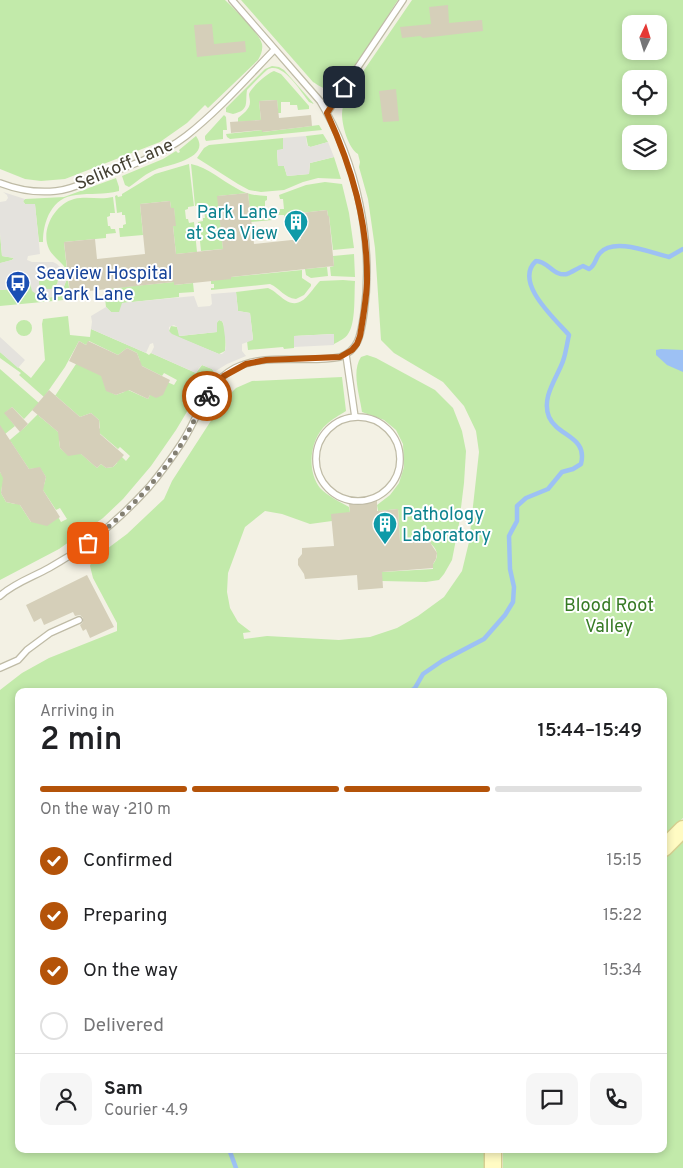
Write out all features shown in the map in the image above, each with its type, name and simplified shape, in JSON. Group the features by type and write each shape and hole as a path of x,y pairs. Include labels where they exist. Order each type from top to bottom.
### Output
{"street":[{"path":"667,845 683,829"},
{"path":"493,1153 493,1168"}],"lane":[{"path":"0,596 15,585 75,552 124,513 150,486 181,444 216,383 231,371 246,364 266,360 334,358 346,355 357,344 365,306 367,284 364,230 348,162 320,101 232,0"},
{"path":"327,113 403,0"},
{"name":"Selikoff Lane","path":"0,183 18,190 58,191 109,174 157,154 172,146 199,126 274,50"},
{"path":"346,355 354,417"},
{"path":"354,417 372,419 388,429 394,436 400,453 398,471 389,488 373,498 364,500 345,498 329,489 323,481 316,463 316,454 323,436 336,423 354,417"},
{"path":"0,668 18,660 27,650 50,633 79,620"}],"green space":[{"path":"0,0 225,0 256,33 262,44 262,50 258,60 208,108 205,105 187,123 160,142 65,179 41,181 25,179 0,169"},
{"path":"241,0 398,0 347,76 338,85 328,89 313,82"},
{"name":"Blood Root Valley","path":"412,0 683,0 683,818 667,833 667,688 15,688 15,1153 486,1153 485,1168 0,1168 0,690 22,673 49,658 117,631 117,623 93,578 90,566 92,560 127,534 164,499 172,481 225,399 236,388 252,381 342,377 346,411 331,420 321,430 314,446 312,464 316,481 320,488 349,507 350,512 332,521 310,524 282,514 265,511 245,527 228,573 227,592 230,608 238,622 251,632 243,633 244,639 267,636 339,640 370,637 397,628 418,616 444,597 462,571 469,542 479,452 476,431 464,406 443,382 394,353 381,340 375,248 368,199 359,167 358,154 351,147 344,130 342,114 345,98"},
{"path":"272,66 284,70 314,104 309,102 291,78 279,69 273,68 267,70 247,90 246,105 242,110 233,114 226,112 226,108 265,69"},
{"path":"274,71 281,74 309,106 309,109 298,110 297,105 290,105 290,102 281,102 281,113 278,113 277,100 259,101 261,120 238,122 238,118 249,107 250,91 268,74"},
{"path":"224,115 226,117 227,130 223,130 223,139 206,141 205,136"},
{"path":"319,125 322,130 230,139 226,134 262,130 263,132"},
{"path":"323,134 328,142 311,147 308,146 306,136"},
{"path":"196,136 199,144 198,150 194,155 178,163 157,169 129,187 125,185 122,176 163,159 176,151 180,152 179,150"},
{"path":"283,138 283,149 277,151 278,166 284,166 287,176 309,174 310,163 334,157 341,179 318,178 284,190 261,192 249,190 197,158 204,148 209,145"},
{"path":"189,164 194,206 188,207 185,210 186,219 188,219 189,223 194,222 197,252 176,254 173,226 175,226 174,208 171,208 170,201 140,204 143,235 120,237 119,228 123,228 123,225 126,224 125,215 122,215 122,212 117,213 115,196 122,196 122,194 155,174"},
{"path":"191,164 209,171 230,185 247,193 218,196 223,249 201,251 198,222 203,221 203,218 205,218 204,208 201,208 201,205 195,206"},
{"path":"116,178 119,191 76,195 61,200 50,211 43,234 43,242 39,242 35,205 25,204 23,201 25,199 64,197"},
{"path":"325,182 342,184 349,213 354,248 333,250 327,210 301,213 301,217 285,218 284,215 276,215 276,213 280,212 280,209 284,209 283,199 280,199 279,195 306,185"},
{"path":"248,193 267,196 265,210 268,210 268,213 272,213 272,220 251,222"},
{"path":"113,197 115,213 110,213 110,216 107,217 108,226 111,229 115,229 116,233 106,234 106,238 64,242 67,270 53,255 47,242 48,226 55,212 61,206 74,199"},
{"path":"0,233 2,256 14,258 1,263 0,263"},
{"path":"354,254 355,277 331,276 330,267 334,266 333,256"},
{"path":"327,267 328,276 311,278 306,275 305,269"},
{"path":"48,270 55,273 58,280 55,287 48,290 41,287 38,280 41,273"},
{"path":"302,270 302,278 311,286 304,295 296,299 288,297 270,284 211,290 211,288 214,288 214,284 211,284 211,281 231,277"},
{"path":"25,276 39,296 44,297 52,297 59,293 66,281 68,281 70,293 73,292 74,299 0,306 0,290 22,288 22,279"},
{"path":"320,281 355,281 351,329 344,339 334,344 333,334 294,336 294,348 248,350 247,341 253,339 250,313 238,311 236,292 268,288 285,300 296,303 305,298"},
{"path":"174,282 174,285 193,283 194,292 179,293 179,297 123,303 120,312 111,312 106,307 104,289"},
{"path":"68,316 70,335 90,337 91,329 149,355 151,353 196,373 202,365 212,369 214,372 203,387 200,385 190,398 188,410 176,430 151,466 123,499 103,518 59,549 0,580 0,472 7,482 2,486 1,493 6,502 15,504 18,502 31,522 57,515 61,522 67,519 60,508 56,510 41,487 44,485 46,477 40,468 29,469 11,442 5,444 43,409 39,416 63,436 59,441 60,448 68,455 79,452 97,468 101,464 106,468 113,467 117,463 119,454 126,461 130,456 120,447 118,449 97,431 100,428 99,420 91,413 80,417 56,396 53,399 80,358 106,378 106,390 116,395 124,392 126,389 148,399 165,381 174,385 177,380 164,373 162,376 138,364 140,361 137,353 127,348 118,355 89,341 86,345 79,341 65,367 44,397 19,375 21,373 0,358 0,352 31,378 45,360 43,319"},
{"path":"21,320 27,320 32,325 30,334 21,336 16,331 16,325"},
{"path":"219,320 222,321 226,340 225,351 219,354 170,334 169,331 171,326 177,327 180,336 217,332 217,322"},
{"path":"367,355 435,390 453,408 462,431 466,451 459,524 452,560 439,580 426,582 382,581 382,572 433,569 437,554 431,544 430,537 400,541 398,509 378,511 377,505 390,495 399,483 404,467 403,444 396,430 384,420 362,412 356,377 361,357"},
{"path":"0,369 39,403 24,419 12,407 5,413 15,426 0,438"},
{"path":"683,841 683,1168 503,1168 503,1153 667,1153 667,857"}],"shaded area":[{"path":"306,136 307,145 310,147 328,142 334,157 310,163 309,174 287,176 284,166 278,166 277,150 283,149 283,138"},
{"path":"3,192 25,199 23,201 25,204 35,204 40,254 28,256 27,260 32,262 53,262 63,270 66,281 64,287 56,296 49,298 39,296 32,291 29,279 25,276 22,279 22,288 0,290 0,263 14,258 2,256 0,202 6,201 7,195","holes":["44,270 51,270 58,276 58,283 51,289 45,289 39,285 39,275"]},
{"path":"236,292 238,311 250,313 253,340 242,344 242,351 246,356 214,372 212,369 202,365 196,373 151,353 154,347 153,343 150,344 146,353 91,329 91,316 106,307 111,312 119,312 122,303 194,296 198,307 210,306 212,304 211,294","holes":["219,320 223,322 226,345 225,351 222,354 172,334 169,331 169,327 174,325 177,327 179,336 217,332 217,323"]},
{"path":"334,334 334,345 294,347 294,336"},
{"path":"0,337 25,360 18,368 0,352"}],"water":[{"path":"656,350 683,350 683,372 667,365 656,355"}],"building":[{"path":"448,5 449,23 482,20 483,31 423,38 420,36 402,38 400,27 431,24 429,7"},
{"path":"212,24 214,44 245,41 246,52 197,57 194,25"},
{"path":"396,89 399,121 383,122 379,91"},
{"path":"277,100 279,118 311,115 312,126 262,132 262,130 231,133 230,122 261,120 259,101"},
{"name":"Park Lane at Sea View","path":"248,193 254,244 301,239 299,219 301,218 301,213 327,210 334,266 174,285 174,282 70,293 64,242 95,239 97,259 145,254 140,204 170,201 171,208 174,208 176,226 173,226 176,254 223,249 217,196"},
{"path":"79,341 86,345 88,341 118,355 127,348 137,353 142,366 170,380 163,395 156,398 150,395 148,399 129,390 116,395 106,391 101,376 69,361"},
{"path":"49,390 80,417 91,413 99,420 100,434 124,455 113,467 106,468 101,464 97,468 81,454 68,456 60,448 58,432 32,410"},
{"path":"12,407 28,424 20,432 4,413"},
{"path":"0,425 29,469 40,467 46,477 43,490 60,517 47,526 31,522 20,505 6,502 1,493 3,478 0,472"},
{"name":"Pathology Laboratory","path":"377,501 377,511 398,509 400,541 430,538 431,544 437,553 433,568 382,572 383,588 358,590 357,575 305,579 298,565 302,548 334,546 331,514 350,512 349,504"},
{"path":"87,575 114,627 90,638 86,629 83,631 80,625 83,622 83,618 80,615 75,616 73,612 44,625 41,618 34,622 26,605"}],"waterway":[{"path":"415,688 423,674 442,661 484,639 505,615 513,602 514,587 510,569 509,536 517,521 517,506 526,498 548,489 562,472 573,469 581,464 582,455 580,448 576,442 553,424 547,410 548,395 563,361 569,335 539,300 529,279 530,270 536,261 544,263 562,274 567,274 583,266 589,269 593,266 600,253 606,248 614,246 623,246 669,257 683,249"},
{"path":"230,1153 236,1168"}],"way so far":[{"path":"88,543 124,513 150,486 181,444 207,396"}],"place":[{"name":"Park Lane at Sea View","path":"296,243"},
{"name":"Seaview Hospital & Park Lane","path":"18,304"},
{"name":"Pathology Laboratory","path":"385,545"}],"route":[{"path":"207,396 216,383 224,376 246,364 266,360 334,358 346,355 357,344 360,336 367,284 364,230 348,162 327,113 344,87"}]}
